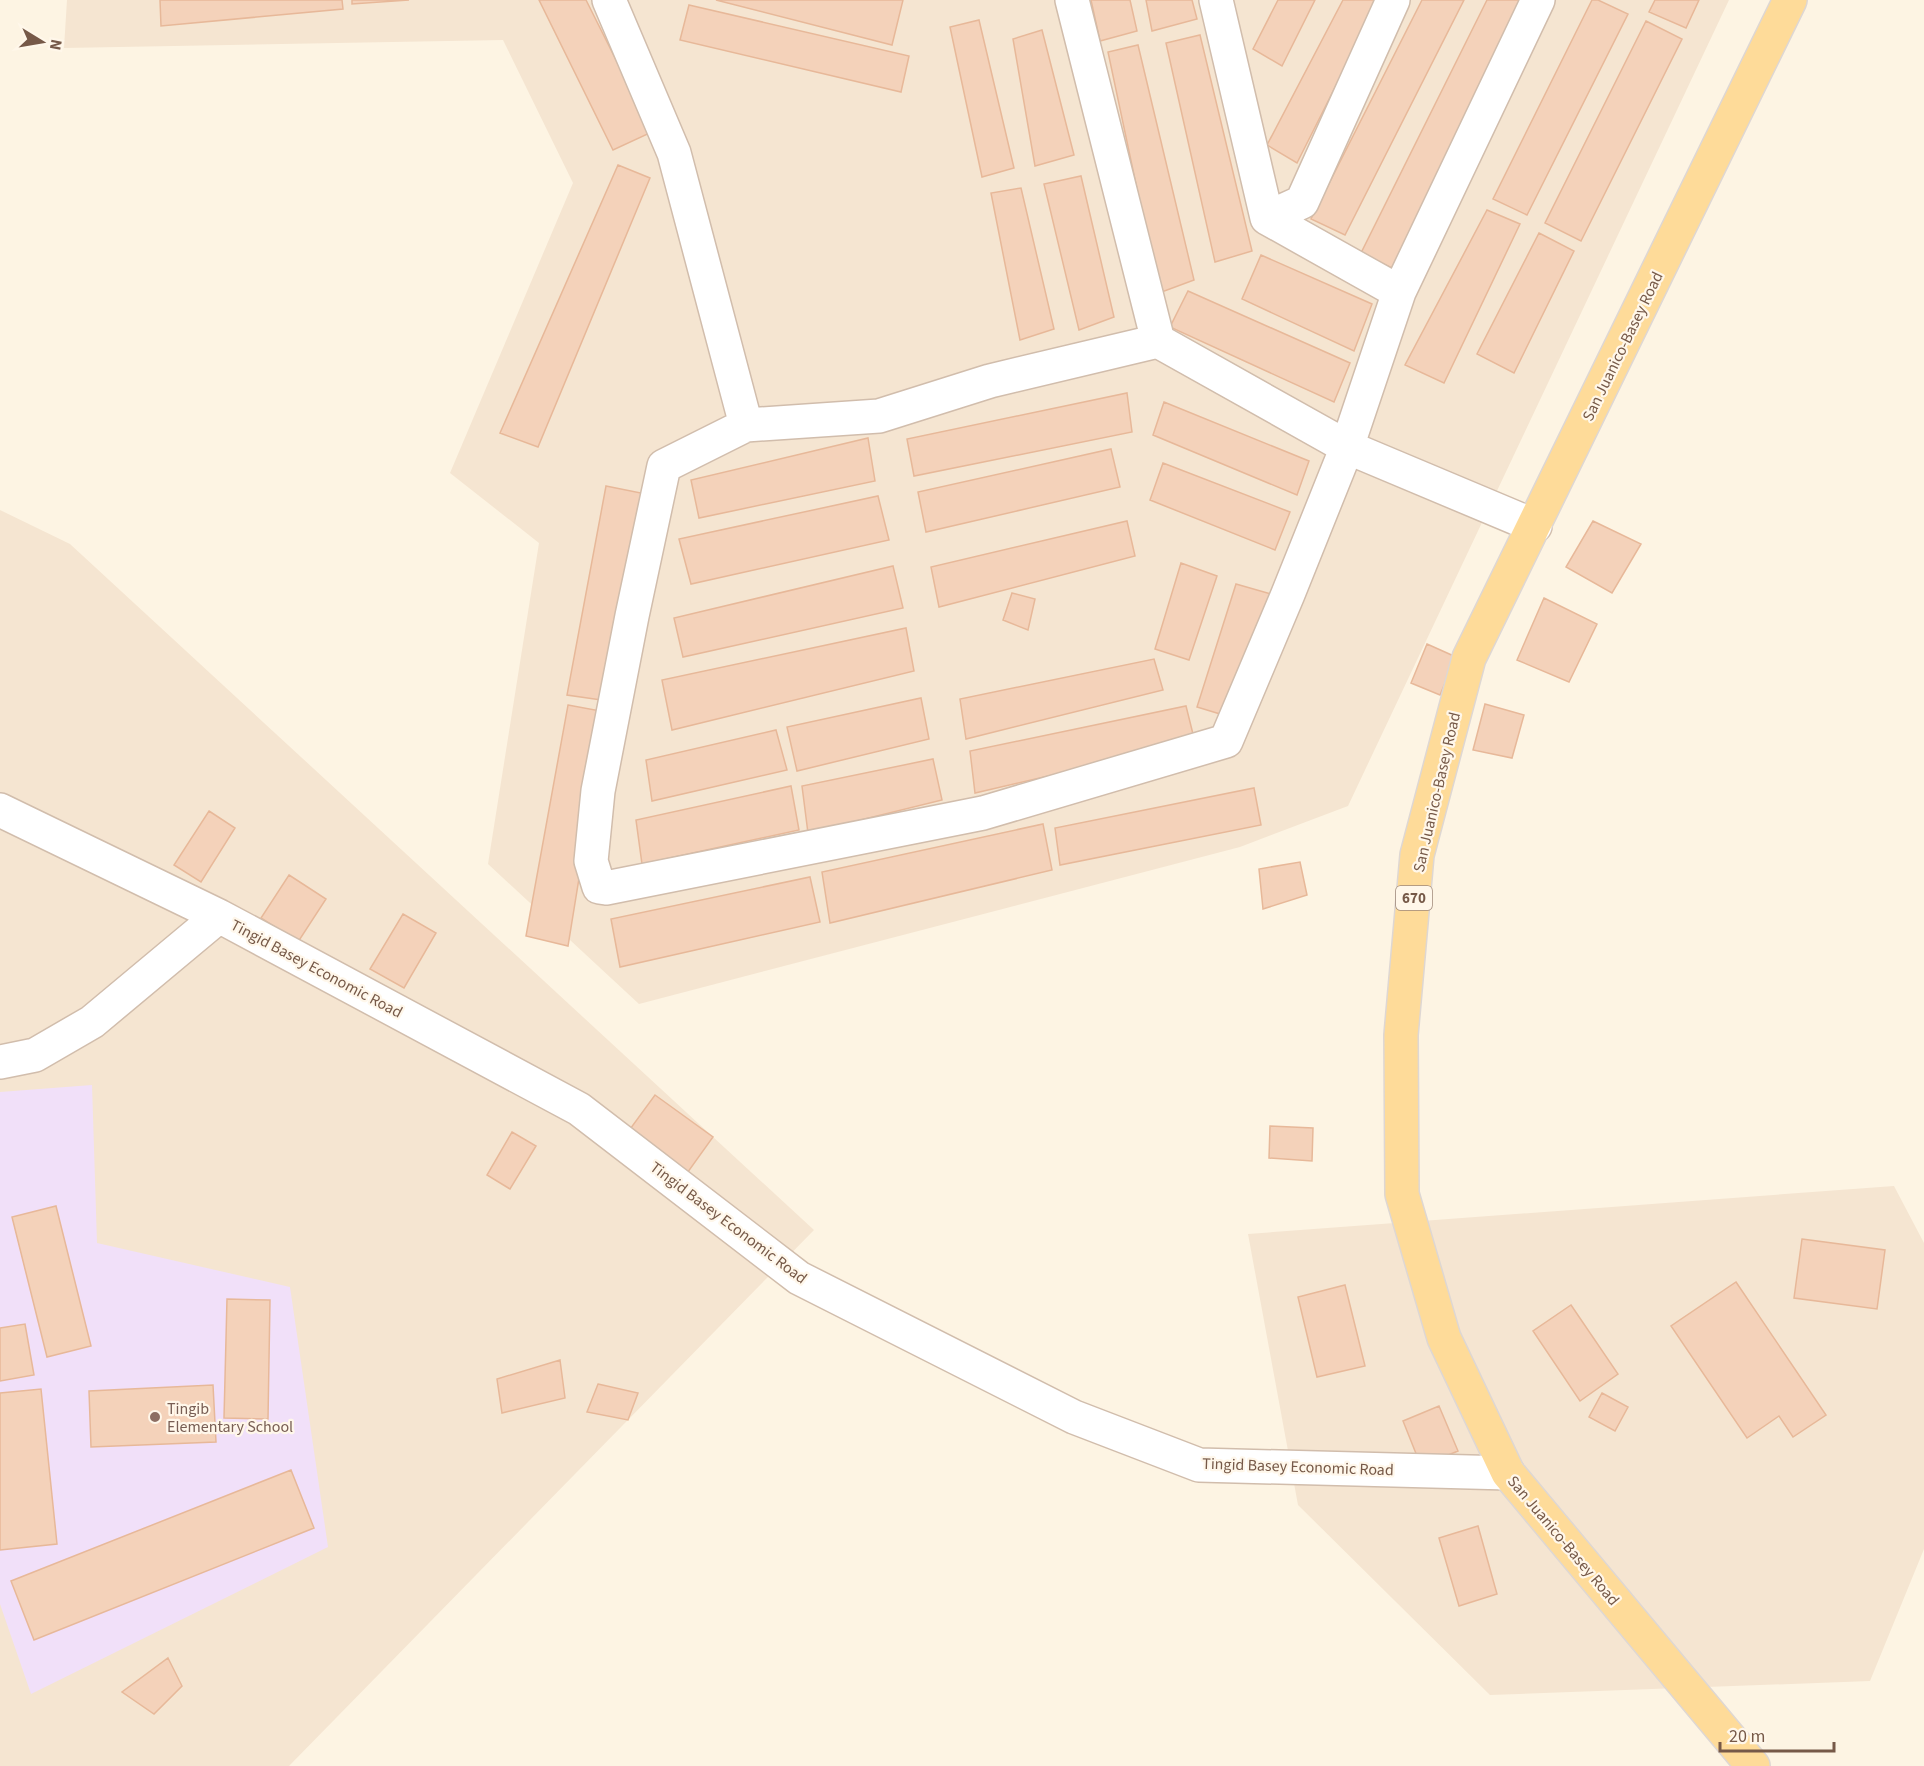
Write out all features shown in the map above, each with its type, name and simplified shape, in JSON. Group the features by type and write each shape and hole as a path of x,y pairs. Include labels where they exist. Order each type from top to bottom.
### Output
{"main road":[{"name":"San Juanico-Basey Road","path":"1753,1766 1508,1473 1444,1338 1402,1194 1401,1035 1417,855 1469,658 1790,0"}],"street":[{"path":"609,0 675,153 746,425"},
{"path":"1072,0 1158,341"},
{"path":"1216,0 1267,218 1399,292"},
{"path":"1267,218 1302,202 1393,0"},
{"path":"1535,526 1347,447 1158,341 990,381 879,416 746,425 664,466 598,791 591,861 599,887 606,888 703,870 983,813 1226,741 1347,447 1399,292 1538,0"},
{"name":"Tingid Basey Economic Road","path":"0,810 219,916 579,1109 798,1278 1074,1417 1199,1465 1508,1473"},
{"path":"0,1062 35,1055 92,1022 219,916"}],"shaded area":[{"path":"67,0 1729,0 1348,806 1240,847 639,1004 488,864 539,543 450,473 573,183 503,40 64,48"},
{"path":"0,510 70,544 814,1230 289,1766 0,1766"},
{"name":"Tingib Elementary School","path":"92,1085 97,1243 290,1287 328,1547 31,1694 0,1604 0,1092"},
{"path":"1894,1186 1924,1243 1924,1549 1870,1681 1490,1695 1298,1505 1248,1234"}],"building":[{"path":"160,0 342,0 343,9 161,26"},
{"path":"352,0 409,0 352,4"},
{"path":"539,0 586,0 652,132 613,150"},
{"path":"716,0 903,0 892,45"},
{"path":"1091,0 1130,0 1137,31 1100,41"},
{"path":"1146,0 1192,0 1197,19 1152,31"},
{"path":"1278,0 1315,0 1282,66 1253,49"},
{"path":"1343,0 1379,0 1297,163 1267,145"},
{"path":"1422,0 1464,0 1345,235 1311,219"},
{"path":"1487,0 1522,0 1392,268 1361,253"},
{"path":"1592,0 1598,0 1628,14 1527,215 1493,199"},
{"path":"1655,0 1699,0 1686,28 1649,12"},
{"path":"689,5 909,56 901,92 680,40"},
{"path":"979,20 1014,168 982,177 950,27"},
{"path":"1646,21 1682,39 1581,241 1545,223"},
{"path":"1042,30 1074,155 1035,166 1013,39"},
{"path":"1200,35 1252,251 1215,262 1166,43"},
{"path":"1138,45 1194,280 1159,293 1108,52"},
{"path":"618,165 650,178 538,447 500,433"},
{"path":"1081,176 1114,317 1079,330 1044,184"},
{"path":"1021,188 1054,329 1020,340 991,193"},
{"path":"1487,210 1520,224 1444,383 1405,365"},
{"path":"1539,233 1574,251 1514,373 1477,354"},
{"path":"1261,255 1372,304 1354,351 1242,299"},
{"path":"1188,291 1350,363 1334,402 1170,327"},
{"path":"1127,393 1132,432 914,476 907,439"},
{"path":"1164,402 1309,461 1297,495 1153,435"},
{"path":"868,438 875,481 699,518 691,480"},
{"path":"1111,449 1120,487 926,532 918,492"},
{"path":"1163,463 1290,512 1275,550 1150,500"},
{"path":"606,486 646,494 608,701 567,695"},
{"path":"878,496 889,540 691,584 679,539"},
{"path":"1127,521 1135,556 939,607 931,567"},
{"path":"1593,521 1641,544 1612,593 1566,567"},
{"path":"1181,563 1217,576 1189,660 1155,649"},
{"path":"893,566 903,608 683,657 674,618"},
{"path":"1236,584 1271,594 1230,717 1197,707"},
{"path":"1012,593 1035,599 1028,630 1003,620"},
{"path":"1544,598 1597,624 1569,682 1517,660"},
{"path":"906,628 914,671 672,730 662,680"},
{"path":"1427,644 1456,657 1440,695 1411,683"},
{"path":"1154,659 1163,690 966,739 960,699"},
{"path":"921,698 929,739 797,771 787,727"},
{"path":"1485,704 1524,715 1512,758 1473,750"},
{"path":"568,705 606,712 568,946 526,936"},
{"path":"1186,706 1195,742 975,793 970,751"},
{"path":"776,730 787,770 652,801 646,760"},
{"path":"933,759 942,800 808,833 802,786"},
{"path":"791,786 799,830 642,864 636,820"},
{"path":"1254,788 1261,825 1060,865 1055,828"},
{"path":"209,811 235,828 201,882 174,865"},
{"path":"1043,824 1052,870 830,923 822,872"},
{"path":"1300,862 1307,895 1263,909 1259,869"},
{"path":"289,875 326,899 298,942 261,918"},
{"path":"810,877 820,922 620,967 611,919"},
{"path":"403,914 436,933 404,988 370,969"},
{"path":"655,1095 713,1137 680,1183 622,1140"},
{"path":"1270,1126 1313,1128 1312,1161 1269,1158"},
{"path":"512,1132 536,1146 510,1189 487,1175"},
{"path":"56,1206 91,1346 47,1357 12,1217"},
{"path":"1802,1239 1885,1250 1877,1309 1794,1298"},
{"path":"1736,1282 1826,1415 1793,1437 1779,1416 1747,1438 1671,1326"},
{"path":"1345,1285 1365,1366 1317,1377 1298,1297"},
{"path":"227,1299 270,1300 268,1419 224,1418"},
{"path":"1571,1305 1618,1374 1580,1401 1533,1331"},
{"path":"25,1324 34,1375 0,1381 0,1328"},
{"path":"560,1360 565,1398 502,1413 497,1379"},
{"path":"598,1384 638,1393 628,1420 587,1412"},
{"path":"213,1385 216,1442 91,1447 89,1391"},
{"path":"41,1389 57,1544 0,1550 0,1393"},
{"path":"1602,1393 1628,1407 1615,1431 1589,1417"},
{"path":"1439,1406 1458,1451 1421,1466 1403,1421"},
{"path":"291,1470 314,1528 34,1640 11,1581"},
{"path":"1478,1526 1497,1594 1459,1606 1439,1538"},
{"path":"168,1658 182,1686 154,1714 122,1692"}],"place":[{"name":"Tingib Elementary School","path":"155,1417"}]}
